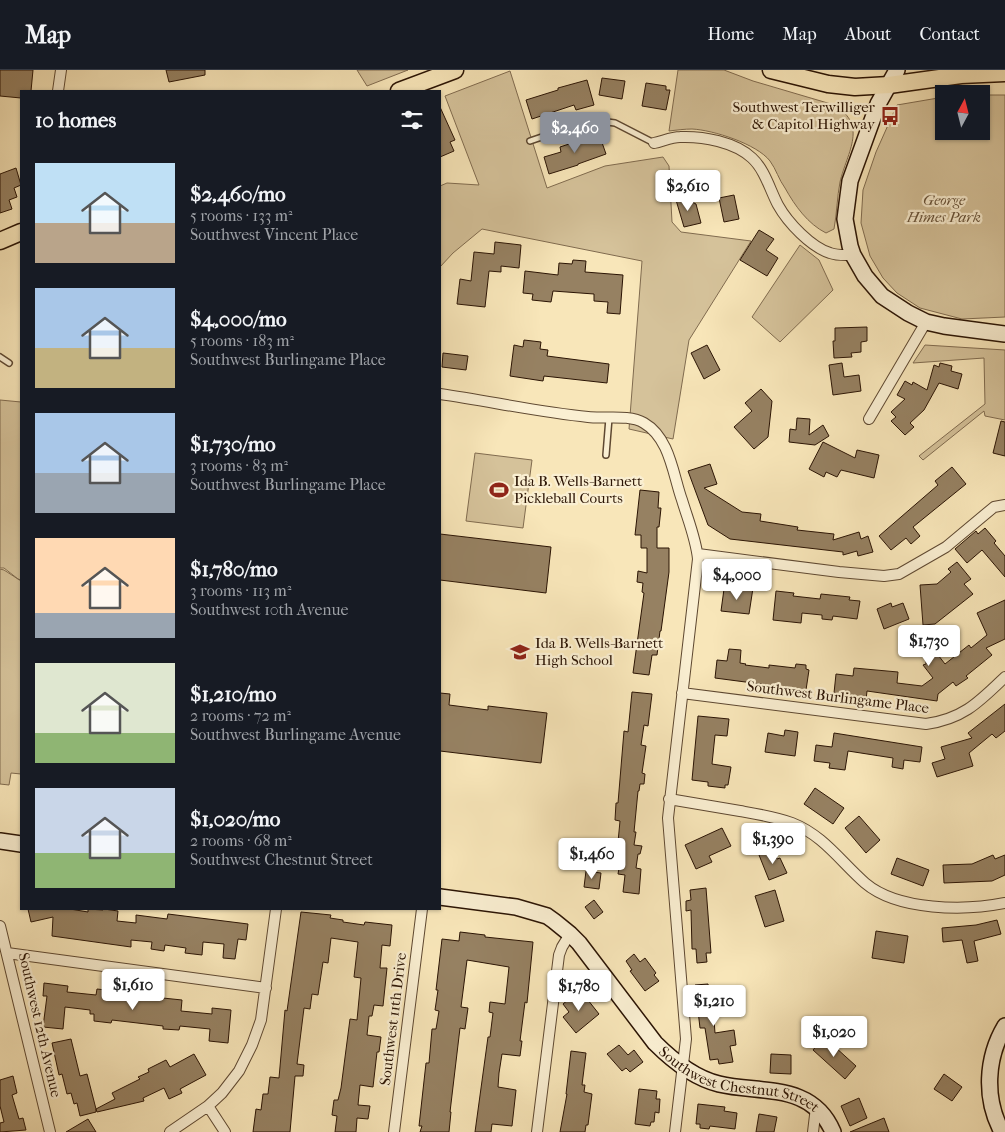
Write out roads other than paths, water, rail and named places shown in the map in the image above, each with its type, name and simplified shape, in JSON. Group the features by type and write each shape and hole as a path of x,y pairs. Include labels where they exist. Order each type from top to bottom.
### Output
{"main road":[{"path":"402,90 455,70"},
{"path":"771,70 842,86 867,87 893,77 1005,73"},
{"path":"0,241 20,232"}],"street":[{"path":"58,90 61,70"},
{"path":"893,77 878,104 850,181 845,219 853,255 865,276 882,296 908,313 926,322 944,326 1005,334"},
{"path":"654,143 680,137 713,140 734,146 746,153 756,163 780,208 806,239 829,253 853,255"},
{"path":"869,419 926,322"},
{"path":"441,394 554,413 627,418 644,422 660,440 674,467 698,554 669,799 668,833 686,1039 675,1132"},
{"path":"698,554 839,572 884,576 899,574 946,547 994,507 1005,505"},
{"name":"Southwest Burlingame Place","path":"682,693 926,724 944,721 963,713 984,697 1005,677"},
{"path":"669,799 758,814 792,823 821,839 866,884 896,899 933,906 972,907 1005,903"},
{"path":"0,841 20,844"},
{"name":"Southwest Chestnut Street","path":"441,897 498,904 547,916 570,934 655,1042 683,1067 700,1078 720,1084 785,1093 798,1097 816,1107 833,1132"},
{"path":"170,1132 208,1106 238,1071 252,1045 261,1020 276,910"},
{"name":"Southwest 11th Drive","path":"394,1132 422,910"},
{"name":"Southwest 12th Avenue","path":"0,926 50,1132"},
{"path":"537,1132 559,955 562,946 570,934"},
{"path":"7,953 266,988"},
{"path":"1002,1132 993,1108 990,1081 994,1051 1005,1026"},
{"path":"208,1106 225,1132"},
{"path":"812,1132 816,1107"}],"lane":[{"path":"530,142 592,120 616,124 654,143"},
{"path":"0,357 9,363"},
{"path":"606,455 609,418"}],"place":[{"name":"Southwest Terwilliger & Capitol Highway","path":"890,116"},
{"name":"Ida B. Wells-Barnett Pickleball Courts","path":"499,490"},
{"name":"Ida B. Wells-Barnett High School","path":"520,652"}],"park label":[{"name":"George Himes Park","path":"944,208"}]}
